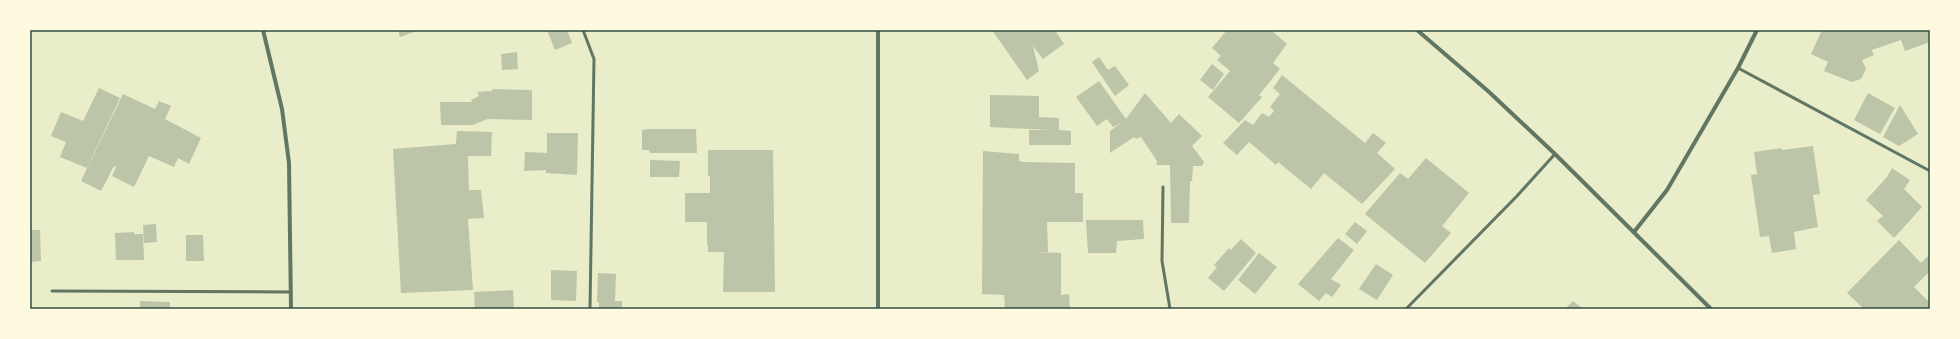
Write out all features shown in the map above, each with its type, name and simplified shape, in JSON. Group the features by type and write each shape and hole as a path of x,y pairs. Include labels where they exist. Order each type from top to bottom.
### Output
{"street":[{"path":"263,30 282,109 289,163 291,309"},
{"path":"878,30 878,309"},
{"path":"1417,30 1483,86 1555,154 1710,309"},
{"path":"1634,232 1667,190 1738,68 1758,30"}],"lane":[{"path":"583,30 594,59 590,309"},
{"path":"1738,68 1930,171"},
{"path":"1406,309 1517,196 1555,154"},
{"path":"1163,187 1162,261 1170,309"},
{"path":"52,291 291,292"}],"building":[{"path":"398,30 414,30 414,32 400,37"},
{"path":"547,30 567,30 572,43 555,50"},
{"path":"992,30 1055,30 1064,44 1043,59 1033,46 1039,71 1027,80"},
{"path":"1227,30 1271,30 1287,44 1273,63 1280,69 1259,95 1262,97 1239,123 1208,97 1230,71 1217,60 1221,56 1212,48"},
{"path":"1822,30 1929,30 1930,42 1905,51 1901,40 1872,50 1867,40 1874,55 1862,60 1866,69 1861,79 1852,82 1824,71 1828,62 1811,54"},
{"path":"517,52 518,69 502,70 501,54"},
{"path":"1099,57 1108,70 1115,66 1129,85 1115,96 1092,62"},
{"path":"1212,64 1224,74 1213,90 1200,80"},
{"path":"1282,75 1365,143 1373,133 1386,143 1377,153 1395,169 1362,204 1324,173 1311,189 1278,162 1276,165 1249,142 1237,155 1223,143 1245,120 1253,125 1262,113 1269,117 1274,111 1270,107 1280,94 1273,88"},
{"path":"1099,81 1126,119 1145,93 1171,123 1179,114 1202,136 1192,146 1204,162 1202,166 1193,166 1192,181 1190,181 1189,223 1171,223 1170,165 1156,165 1157,161 1141,137 1136,139 1134,137 1110,153 1110,131 1121,123 1113,127 1107,119 1097,126 1076,97"},
{"path":"99,88 120,98 87,168 60,157 66,142 51,136 61,112 83,121"},
{"path":"493,89 532,90 532,120 488,119 472,125 441,125 440,102 472,102 471,100 479,96 477,92 492,91"},
{"path":"1868,93 1895,108 1880,134 1854,120"},
{"path":"123,94 155,109 159,101 171,106 165,119 201,138 189,164 178,158 174,167 149,156 134,187 112,176 116,167 114,166 101,191 81,181"},
{"path":"990,95 1039,96 1039,117 1059,118 1059,130 1071,131 1071,145 1029,145 1029,130 1050,130 990,127"},
{"path":"1900,105 1918,134 1899,146 1883,137"},
{"path":"696,129 697,153 650,153 649,150 642,150 642,130"},
{"path":"457,131 492,132 491,156 468,156 469,190 481,190 484,218 468,219 473,290 401,293 393,149 456,144"},
{"path":"547,133 578,133 577,175 546,173 546,170 524,171 525,152 547,153"},
{"path":"1813,146 1820,194 1813,195 1818,227 1794,232 1796,249 1772,253 1769,236 1760,237 1751,175 1757,174 1754,152 1781,148 1782,150"},
{"path":"708,150 773,150 775,292 723,292 724,252 708,252 707,222 685,222 685,193 710,193 710,176 708,176"},
{"path":"983,151 1019,154 1019,161 1023,162 1075,163 1075,193 1083,193 1083,222 1047,222 1048,252 1035,252 1061,253 1061,295 1069,294 1070,309 1005,309 1004,295 982,294"},
{"path":"1426,158 1469,193 1442,226 1451,233 1425,263 1365,214 1400,173 1408,179"},
{"path":"650,160 680,161 679,177 650,177"},
{"path":"1892,168 1910,180 1904,189 1922,207 1894,238 1877,221 1883,216 1866,200 1887,177"},
{"path":"1086,220 1143,220 1144,239 1117,241 1116,253 1088,253"},
{"path":"1355,222 1367,231 1357,244 1345,234"},
{"path":"156,224 157,242 144,243 143,225"},
{"path":"30,230 40,230 41,261 30,262"},
{"path":"134,232 134,234 143,234 144,260 116,260 115,233"},
{"path":"186,235 203,235 204,261 186,261"},
{"path":"1338,238 1354,250 1331,279 1341,285 1332,297 1326,293 1319,301 1298,284"},
{"path":"1241,239 1256,253 1224,291 1208,278 1217,267 1214,265 1229,248 1231,250"},
{"path":"1899,240 1921,263 1930,254 1930,271 1914,287 1930,303 1930,309 1864,309 1847,293"},
{"path":"1259,253 1277,267 1255,294 1238,280"},
{"path":"1376,264 1393,275 1377,300 1359,289"},
{"path":"551,270 577,271 576,301 551,300"},
{"path":"598,273 616,274 615,301 622,301 622,309 599,309 599,302 597,302"},
{"path":"513,290 514,309 475,309 474,292"},
{"path":"140,301 170,302 170,309 140,309"},
{"path":"1573,301 1583,309 1565,309"}]}
